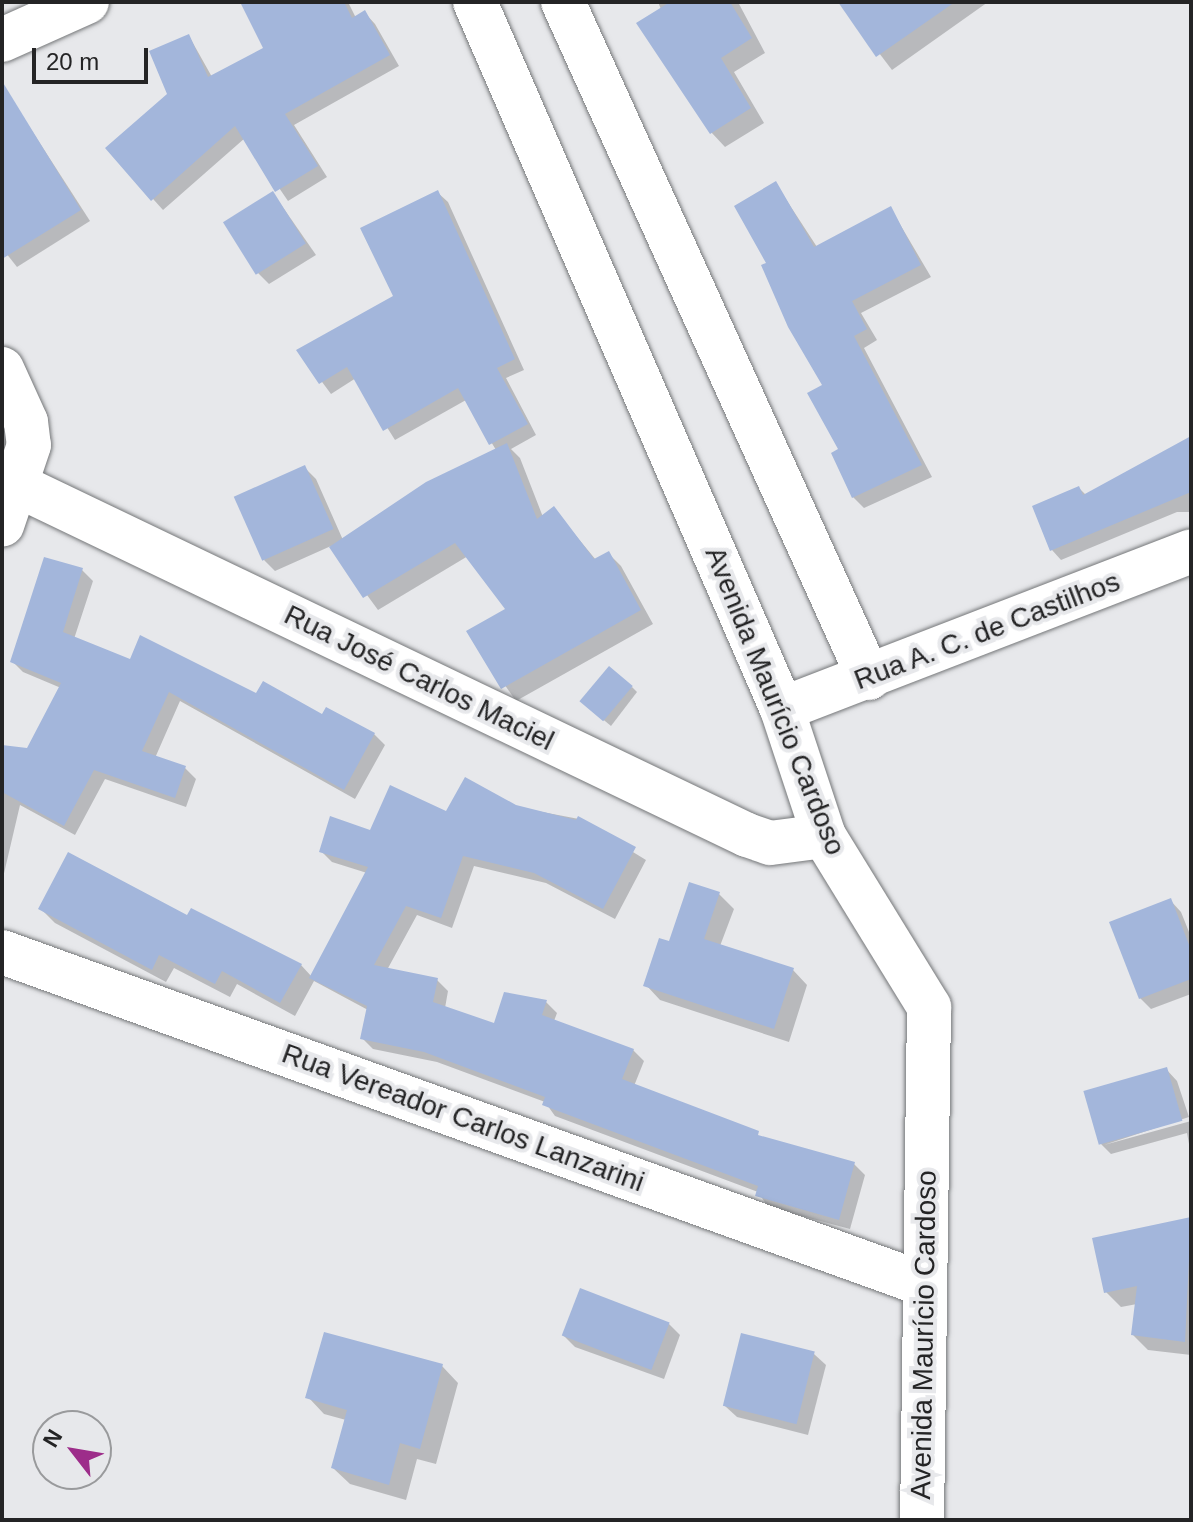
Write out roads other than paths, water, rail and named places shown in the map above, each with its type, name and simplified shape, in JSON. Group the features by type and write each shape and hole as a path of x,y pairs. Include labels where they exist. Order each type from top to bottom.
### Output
{"street":[{"path":"2,40 87,2"},
{"name":"Avenida Maurício Cardoso","path":"475,2 782,709 824,836 929,1007 922,1520"},
{"path":"563,2 869,678"},
{"path":"2,369 26,422 29,445 10,505"},
{"name":"Rua José Carlos Maciel","path":"10,505 747,835 770,843 824,836"},
{"name":"Rua A. C. de Castilhos","path":"782,709 869,678 1191,551"},
{"name":"Rua Vereador Carlos Lanzarini","path":"2,952 923,1284"}]}
